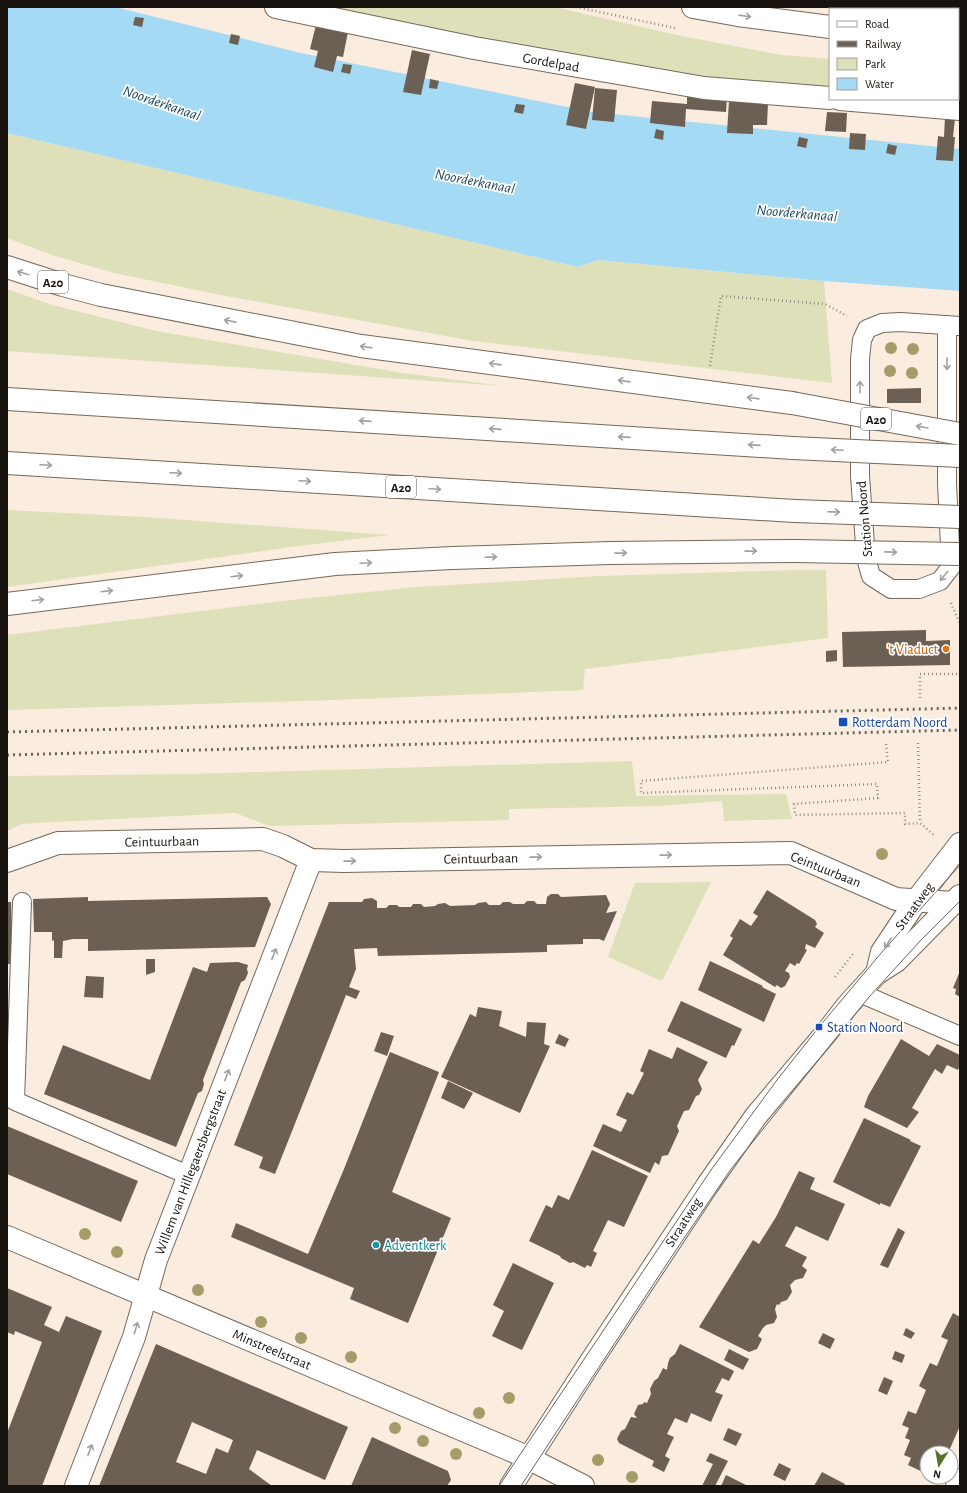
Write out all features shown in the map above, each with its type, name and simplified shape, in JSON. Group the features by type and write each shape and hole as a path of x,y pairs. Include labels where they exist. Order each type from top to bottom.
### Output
{"main road":[{"name":"Gordelpad","path":"276,7 474,48 704,88 829,98"},
{"path":"693,7 738,15 829,27"},
{"path":"935,7 948,8"},
{"path":"852,100 960,109"},
{"name":"A20","path":"7,267 63,286 100,295 361,346 792,403 960,434"},
{"path":"7,399 793,448 960,456"},
{"name":"A20","path":"7,463 795,511 960,517"},
{"path":"7,604 336,564 452,558 610,553 796,551 960,554"},
{"name":"Ceintuurbaan","path":"7,861 58,842 262,839 283,846 311,860 344,861 791,853 896,899 916,901 957,899"},
{"name":"Straatweg","path":"877,973 882,952 916,901 960,844"},
{"name":"Willem van Hillegaersbergstraat","path":"76,1486 134,1337 156,1260 311,860"},
{"name":"Straatweg","path":"511,1486 533,1460 590,1363 756,1116 877,973 896,961 957,899"},
{"name":"Minstreelstraat","path":"7,1237 533,1460 583,1486"},
{"path":"957,1486 960,1480"}],"lane":[{"name":"Station Noord","path":"900,322 953,325 947,484 951,567 940,581 918,589 891,589 871,576 866,558 860,476 860,359 862,340 868,328 882,323 900,322"},
{"path":"22,902 15,1101 188,1175"},
{"path":"861,991 869,997 960,1036"}],"path":[{"path":"710,367 721,296 825,304 868,328"},
{"path":"920,698 920,674 960,674"},
{"path":"918,743 920,823"},
{"path":"886,744 888,762 641,781 641,793 877,784 878,798 794,804 795,815 905,813 905,824 920,823 936,837"}],"green space":[{"path":"324,7 554,7 677,35 781,55 829,59 829,94 676,80"},
{"path":"7,133 578,267 598,260 824,281 832,383 473,341 221,295 114,273 52,255 7,238"},
{"path":"7,289 52,305 156,331 403,373 503,386 7,351"},
{"path":"7,510 144,517 390,535 298,546 7,587"},
{"path":"826,570 828,638 585,669 583,690 333,700 7,710 7,635 282,601 416,587 600,576"},
{"path":"632,761 636,796 786,794 792,819 724,821 722,801 661,806 509,809 509,820 269,826 236,813 21,824 7,831 7,776 192,774"},
{"path":"711,882 662,981 608,957 635,883"}],"water":[{"name":"Noorderkanaal","path":"7,7 115,7 301,53 592,112 960,149 960,291 824,281 598,260 578,267 7,133"}],"building":[{"path":"135,17 144,18 142,27 133,25"},
{"path":"316,25 348,32 343,57 337,56 333,72 314,67 318,51 310,49"},
{"path":"231,34 240,36 238,45 229,43"},
{"path":"412,50 430,54 421,95 403,92"},
{"path":"343,64 352,65 350,74 341,72"},
{"path":"430,79 439,81 437,89 429,88"},
{"path":"575,83 595,87 586,129 566,125"},
{"path":"595,88 617,90 614,122 592,120"},
{"path":"687,96 727,98 726,112 686,109 685,127 650,123 652,101 687,104"},
{"path":"729,101 768,103 767,125 753,125 753,134 727,133"},
{"path":"516,104 525,105 523,114 514,112"},
{"path":"827,112 847,113 846,132 825,131"},
{"path":"945,117 955,118 953,161 936,160 938,136 944,137"},
{"path":"656,129 664,131 663,140 654,138"},
{"path":"850,133 866,134 865,150 849,149"},
{"path":"799,137 808,139 806,148 797,146"},
{"path":"888,144 897,146 895,155 886,153"},
{"path":"921,388 921,403 887,403 887,389"},
{"path":"926,630 926,641 950,640 950,665 843,667 842,632"},
{"path":"837,650 837,661 826,662 826,651"},
{"path":"767,890 815,920 817,924 815,927 824,933 815,948 806,944 805,949 807,950 799,964 797,963 795,966 790,963 785,971 789,973 790,977 785,986 781,988 777,985 775,987 723,955 733,938 730,936 740,919 751,926 758,916 753,913"},
{"path":"551,894 558,894 561,897 606,895 610,904 606,913 617,911 604,941 599,939 583,939 583,944 547,945 547,952 378,956 377,948 354,949 356,969 349,987 360,991 356,999 346,995 275,1174 259,1168 263,1157 234,1145 329,902 362,902 364,899 372,898 377,901 377,908 386,908 389,905 411,907 413,904 421,904 424,907 445,903 450,906 475,905 486,902 489,905 500,905 503,902 524,904 527,901 534,901 537,904 546,904 547,897"},
{"path":"88,897 88,901 267,897 271,904 255,947 88,951 88,939 73,939 63,941 62,958 54,958 54,940 52,941 52,932 34,932 33,899"},
{"path":"7,902 11,902 13,964 7,964"},
{"path":"146,959 155,959 155,972 146,975"},
{"path":"710,961 763,986 762,987 776,994 764,1022 698,990"},
{"path":"238,962 248,965 248,973 245,980 241,982 203,1080 204,1084 202,1091 198,1093 176,1147 44,1094 63,1045 150,1080 193,967 207,972 210,963"},
{"path":"960,971 960,997 955,994 956,989 953,988"},
{"path":"86,976 104,977 103,998 84,997"},
{"path":"681,1001 742,1029 734,1046 732,1045 726,1058 667,1031"},
{"path":"478,1007 502,1011 499,1026 526,1037 527,1022 546,1023 544,1044 550,1046 520,1113 441,1077 470,1014 476,1017"},
{"path":"381,1032 394,1036 387,1056 374,1051"},
{"path":"559,1034 569,1039 565,1047 555,1043"},
{"path":"901,1039 929,1056 937,1044 960,1055 960,1065 958,1070 947,1065 942,1074 935,1069 912,1108 919,1112 907,1128 864,1107 868,1096"},
{"path":"677,1047 708,1062 698,1080 702,1089 699,1095 696,1096 689,1110 684,1111 677,1126 679,1131 668,1155 662,1156 659,1165 655,1162 650,1173 593,1146 603,1124 621,1132 627,1120 616,1115 627,1092 633,1095 644,1073 640,1071 649,1049 672,1059"},
{"name":"Adventkerk","path":"390,1052 439,1072 392,1192 451,1218 408,1323 350,1299 354,1288 231,1237 236,1223 308,1254 344,1169"},
{"path":"448,1081 473,1093 464,1109 441,1098"},
{"path":"864,1118 921,1146 890,1207 880,1203 880,1205 833,1182"},
{"path":"7,1126 138,1181 121,1222 7,1174"},
{"path":"592,1150 648,1176 624,1227 608,1220 593,1251 597,1253 591,1267 587,1265 585,1268 573,1262 570,1263 560,1256 529,1241 546,1205 552,1208 558,1195 569,1200"},
{"path":"799,1171 815,1178 810,1189 845,1204 828,1241 796,1226 785,1246 807,1257 802,1266 807,1270 803,1278 795,1280 790,1285 792,1292 787,1300 781,1302 779,1305 777,1304 775,1309 777,1317 774,1323 766,1325 763,1328 758,1336 762,1339 757,1349 749,1352 699,1327 753,1240 759,1244 776,1217"},
{"path":"898,1228 905,1232 888,1268 880,1265"},
{"path":"513,1263 554,1283 522,1350 492,1336 504,1311 493,1305"},
{"path":"7,1288 52,1307 44,1325 59,1332 66,1316 102,1331 42,1486 7,1486 7,1433 42,1342 15,1331 14,1335 7,1332"},
{"path":"953,1313 960,1317 960,1426 952,1445 919,1445 919,1470 908,1465 911,1458 904,1455 910,1440 905,1438 909,1428 902,1425 908,1411 916,1414 926,1390 919,1386 930,1363 937,1366 948,1340 941,1337"},
{"path":"906,1328 915,1333 911,1339 903,1335"},
{"path":"823,1333 835,1339 830,1349 818,1343"},
{"path":"156,1344 348,1427 325,1480 257,1450 249,1469 272,1486 99,1486","holes":["192,1422 233,1440 228,1453 216,1448 206,1474 176,1462"]},
{"path":"680,1344 734,1371 729,1381 722,1378 715,1392 723,1395 711,1422 691,1413 687,1423 675,1418 667,1434 674,1437 665,1456 670,1459 664,1472 652,1466 654,1461 619,1443 617,1439 621,1431 625,1429 631,1417 637,1418 634,1414 638,1405 643,1404 644,1402 647,1403 651,1394 650,1389 654,1381 658,1378 663,1368 667,1370 670,1358 675,1354"},
{"path":"729,1349 749,1359 743,1370 724,1360"},
{"path":"895,1351 905,1355 902,1363 892,1359"},
{"path":"884,1377 893,1381 887,1395 878,1391"},
{"path":"728,1428 742,1434 736,1446 723,1440"},
{"path":"372,1437 448,1471 451,1480 447,1486 351,1486"},
{"path":"710,1453 728,1461 715,1486 702,1486 713,1464 706,1461"},
{"path":"779,1463 791,1469 785,1481 773,1475"},
{"path":"822,1472 845,1484 844,1486 814,1486"},
{"path":"726,1475 748,1486 721,1486"}],"tram line":[{"path":"499,1486 711,1170 777,1080 882,952 960,865"},
{"path":"521,1486 731,1169 869,997 921,940 960,901"}],"railway":[{"path":"7,732 960,708"},
{"path":"7,755 960,730"}],"place":[{"name":"'t Viaduct","path":"946,649"},
{"name":"Rotterdam Noord","path":"843,722"},
{"name":"Station Noord","path":"819,1027"},
{"name":"Adventkerk","path":"376,1245"}]}
